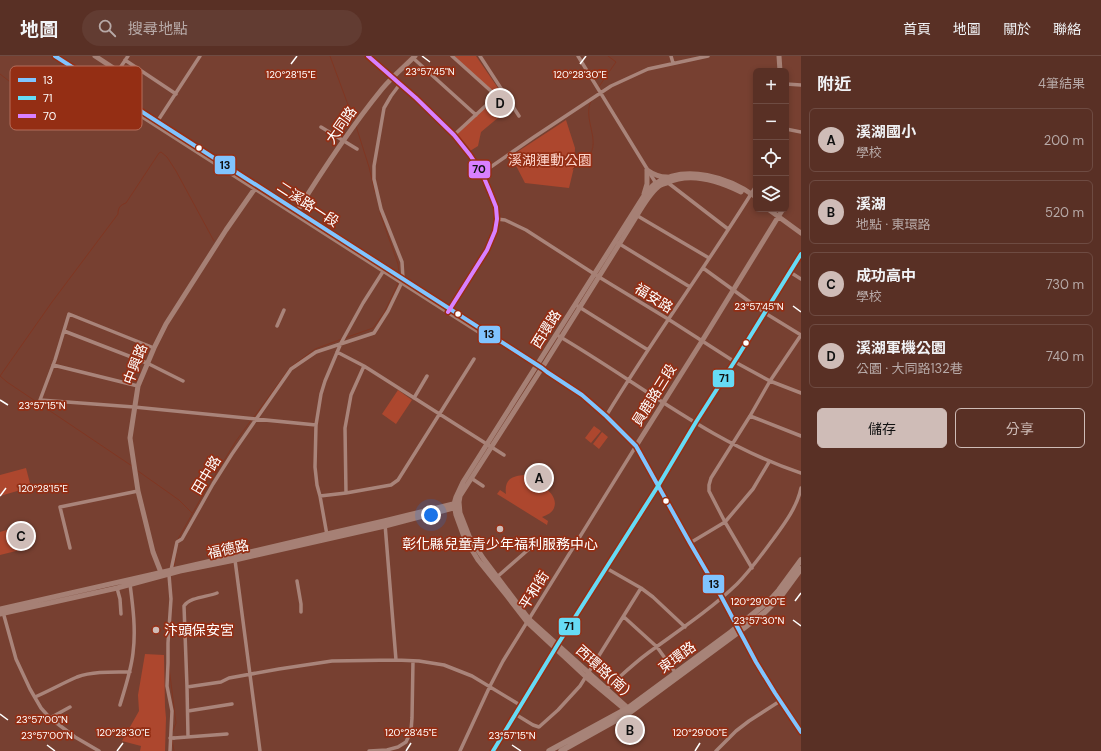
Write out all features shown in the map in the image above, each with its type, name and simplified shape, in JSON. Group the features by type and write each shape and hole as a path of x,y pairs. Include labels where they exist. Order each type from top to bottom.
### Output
{"main road":[{"name":"東環路","path":"739,629 779,590 801,560"},
{"name":"東環路","path":"561,751 627,710 765,612 781,596 801,569"},
{"name":"東環路","path":"549,751 627,710"}],"street":[{"name":"二溪路一段","path":"49,56 65,66"},
{"name":"二溪路一段","path":"55,56 70,66"},
{"path":"95,56 110,66"},
{"path":"121,66 128,56"},
{"path":"156,123 200,56"},
{"path":"368,56 416,98 454,135 482,173 496,207 497,219 487,250 449,310"},
{"path":"452,56 492,92 495,97 454,135"},
{"path":"480,56 519,116"},
{"path":"578,56 657,185"},
{"path":"671,56 673,63"},
{"path":"482,173 611,86 648,69 708,56"},
{"path":"779,56 780,68"},
{"path":"414,57 476,115"},
{"name":"大同路","path":"297,212 344,141 382,88 414,57"},
{"path":"125,60 134,66"},
{"path":"142,71 176,94"},
{"path":"400,84 384,108 374,166 374,179 381,209 402,262 400,279"},
{"path":"789,84 801,85"},
{"name":"二溪路一段","path":"142,114 582,395 606,416 636,446"},
{"path":"321,127 357,149"},
{"path":"789,130 801,132"},
{"path":"647,170 660,177 670,176"},
{"path":"643,197 647,184 647,170"},
{"name":"西環路","path":"666,181 670,176 706,174 732,183 752,195"},
{"name":"西環路","path":"457,505 458,490 489,446 559,337 635,214 643,197 657,185 666,181 686,178 706,178 752,195"},
{"path":"666,181 728,229"},
{"name":"西環路","path":"635,214 648,199 657,185"},
{"name":"中興路","path":"161,574 153,552 138,491 130,438 138,386 147,363 166,324 226,230 256,187"},
{"path":"606,416 668,319 752,195"},
{"path":"780,213 801,230"},
{"path":"780,213 801,233"},
{"name":"員鹿路三段","path":"780,213 636,446 722,598 756,662 801,732"},
{"path":"635,214 710,258"},
{"name":"福安路","path":"497,219 505,220 526,230 735,362 770,382 801,393"},
{"path":"617,242 690,287"},
{"path":"492,751 801,254"},
{"path":"703,268 765,313 801,335 770,382 711,478 709,485 709,491 725,522 752,568"},
{"path":"327,536 315,467 316,424 323,388 341,343 384,269"},
{"path":"790,272 801,279"},
{"name":"田中路","path":"170,751 172,738 172,711 167,686 171,599 170,572 177,542 182,538 217,478 291,369 316,352 374,333 388,311 400,279"},
{"path":"578,306 648,350"},
{"path":"277,326 284,310"},
{"path":"154,348 69,314 40,400 316,424"},
{"path":"64,331 147,363 184,381"},
{"path":"559,337 732,444 769,462 801,473"},
{"path":"337,352 364,366 504,455"},
{"path":"320,496 346,493 395,483 474,359"},
{"path":"53,365 138,386"},
{"path":"346,493 345,428 351,395 364,366"},
{"path":"414,398 428,376"},
{"path":"750,416 801,436"},
{"name":"西環路","path":"457,505 460,496 472,478 489,446"},
{"name":"平和街","path":"460,751 503,661 636,446"},
{"path":"690,543 725,522 753,489 769,462"},
{"path":"472,478 483,486"},
{"path":"605,690 648,653 685,627 722,598 737,584 752,568 777,534 799,498 801,488"},
{"path":"70,548 60,508 138,491"},
{"path":"457,505 456,515 464,537 478,560 528,620"},
{"path":"457,505 469,536 482,558 528,620"},
{"name":"福德路","path":"1,611 457,505"},
{"path":"384,523 396,660"},
{"name":"福德路","path":"170,572 235,560 327,536"},
{"path":"497,577 529,549"},
{"path":"235,560 260,751"},
{"path":"606,568 642,588 685,627"},
{"name":"福德路","path":"1,611 117,588 161,574"},
{"path":"297,581 301,612"},
{"path":"120,705 130,672 133,654 134,614 130,584"},
{"path":"117,588 120,599 121,614"},
{"path":"515,714 539,727 558,710 588,675 642,588"},
{"path":"188,736 184,606 186,602 191,600 217,593"},
{"path":"1,611 16,659 42,708 50,718 75,737 99,751"},
{"path":"624,617 657,647 677,675"},
{"name":"西環路(南)","path":"528,620 627,710"},
{"path":"369,751 387,750 398,747 406,742 411,731 412,718 412,660"},
{"path":"187,688 221,682 229,678 250,674 332,661 412,660 444,665 472,676 520,706"},
{"path":"35,697 77,677 90,673 130,672"},
{"path":"716,751 736,731 780,701"},
{"path":"188,711 232,704"},
{"path":"50,718 70,707"},
{"path":"172,738 227,734"}],"green space":[{"path":"454,56 476,56 511,107 481,132 478,146 470,151 457,134 496,96"},
{"name":"溪湖運動公園","path":"566,120 575,148 574,167 569,188 525,183 511,156"},
{"path":"398,390 412,400 396,424 382,414"},
{"path":"594,426 601,431 591,443 585,438"},
{"path":"602,432 608,437 599,449 593,444"},
{"path":"26,468 31,487 0,496 0,475"},
{"path":"525,475 546,488 553,497 555,502 553,510 549,514 542,517 548,521 547,525 497,494 500,490 506,494 506,485 510,479 516,476"},
{"path":"13,528 20,550 0,555 0,532"},
{"path":"145,654 164,655 166,718 165,751 140,751 141,746 122,741 139,711 138,695"}],"waterway":[{"path":"330,56 354,121"},
{"path":"598,88 616,62 608,56"},
{"path":"0,74 9,81"},
{"path":"573,169 583,162 592,151 593,137 589,115 591,101"},
{"path":"356,126 375,192"},
{"path":"132,466 0,376 52,302 118,214 120,207 126,203 159,153 161,152 167,157 176,171 214,241"},
{"path":"380,213 398,264 399,274"},
{"path":"345,338 373,328 384,313 398,281"},
{"path":"291,367 315,349 342,339"},
{"path":"254,417 289,369"},
{"path":"178,539 236,441 252,419"},
{"path":"138,471 179,500 192,513"},
{"path":"174,567 176,554"},
{"path":"169,667 176,723 173,731"},
{"path":"172,740 174,751"}],"transit line":[{"name":"13","path":"55,56 71,66"},
{"name":"70","path":"368,56 416,98 454,135 482,173 496,207 497,219 495,231 487,250 448,312"},
{"name":"13","path":"142,112 542,368 582,395 606,416 636,446 722,598 756,662 801,732"},
{"name":"71","path":"493,751 801,254"}],"place":[{"name":"溪湖軍機公園","path":"500,103"},
{"name":"溪湖國小","path":"539,478"},
{"name":"彰化縣兒童青少年福利服務中心","path":"500,529"},
{"name":"成功高中","path":"21,536"},
{"name":"汴頭保安宮","path":"156,630"},
{"name":"溪湖","path":"630,730"}]}
